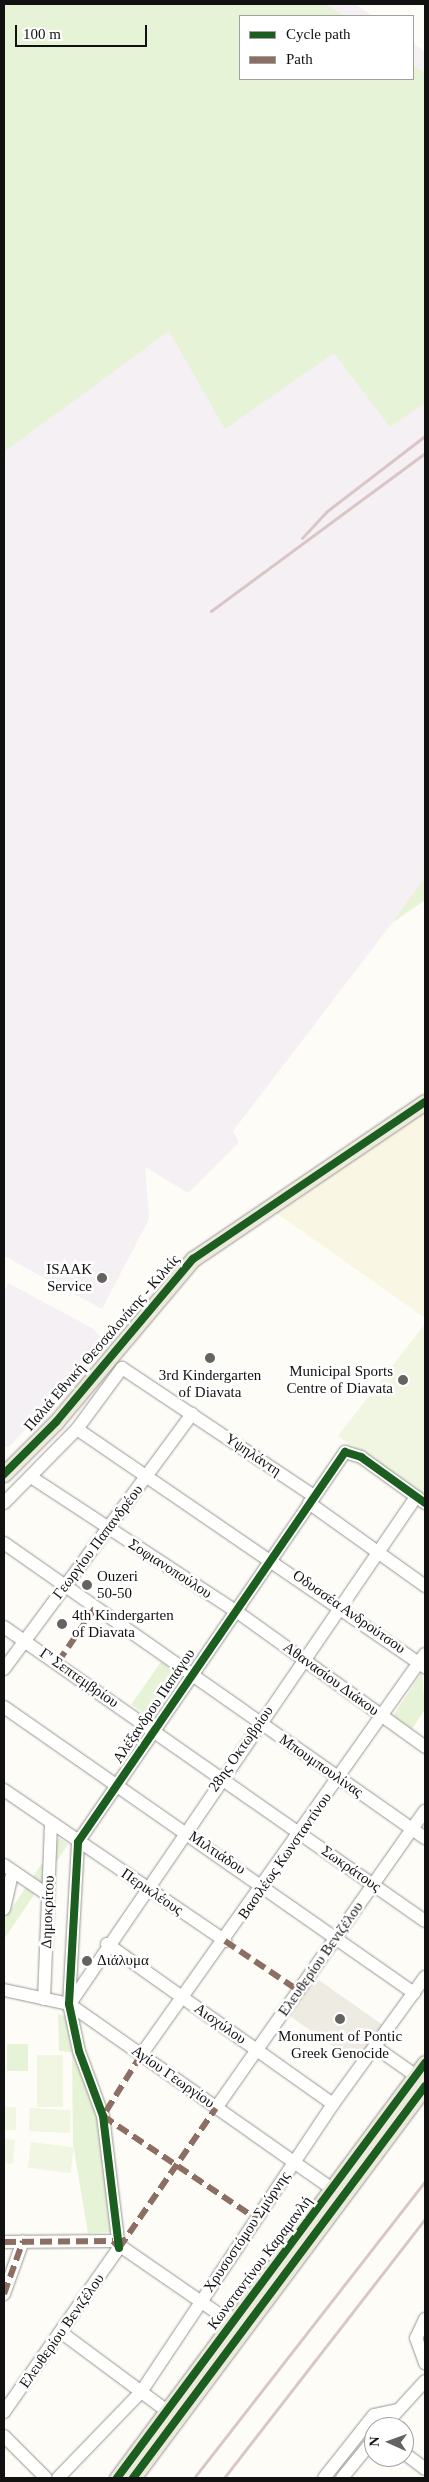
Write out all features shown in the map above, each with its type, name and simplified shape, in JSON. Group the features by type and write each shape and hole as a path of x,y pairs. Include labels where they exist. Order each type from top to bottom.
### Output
{"main road":[{"name":"Παλιά Εθνική Θεσσαλονίκης - Κιλκίς","path":"4,1474 56,1422 193,1259 425,1102"},
{"name":"Κωνσταντίνου Καραμανλή","path":"133,2478 422,2081 425,2063"},
{"name":"Κωνσταντίνου Καραμανλή","path":"116,2478 332,2189 422,2081"}],"street":[{"name":"Υψηλάντη","path":"77,1429 122,1368 192,1414 312,1500 377,1552 425,1586"},
{"name":"Γεωργίου Παπανδρέου","path":"4,1669 192,1414"},
{"name":"Οδυσσέα Ανδρούτσου","path":"77,1429 423,1661"},
{"path":"4,1503 77,1429"},
{"name":"Αλέξανδρου Παπάγου","path":"78,1842 345,1452 354,1453 421,1500"},
{"name":"Σοφιανοπούλου","path":"31,1477 236,1611"},
{"name":"28ης Οκτωβρίου","path":"69,2004 107,1944 377,1552 421,1500"},
{"name":"Μπουμπουλίνας","path":"4,1543 191,1676 425,1838"},
{"name":"Αθανασίου Διάκου","path":"236,1611 425,1748"},
{"name":"Γ' Σεπτεμβρίου","path":"4,1627 154,1731"},
{"name":"Βασιλέως Κωνσταντίνου","path":"141,2055 225,1941 423,1661"},
{"name":"Μιλτιάδου","path":"4,1707 264,1885 414,1993"},
{"name":"Σωκράτους","path":"154,1731 425,1921"},
{"name":"Περικλέους","path":"4,1790 51,1824 225,1941"},
{"name":"Ελευθερίου Βενιζέλου","path":"216,2108 425,1811"},
{"name":"Δημοκρίτου","path":"44,1999 51,1824"},
{"path":"78,1842 69,2004 79,2050 103,2116 119,2248"},
{"path":"4,1909 8,1868 48,1895"},
{"name":"Αισχύλου","path":"107,1944 334,2104"},
{"name":"Χρυσοστόμου Σμύρνης","path":"58,2478 141,2392 334,2104 425,1977"},
{"name":"Αγίου Γεωργίου","path":"4,1990 69,2004 332,2189"},
{"path":"375,2047 422,2081"},
{"path":"4,2294 23,2241"},
{"path":"4,2242 113,2241 119,2248 232,2323"},
{"name":"Ελευθερίου Βενιζέλου","path":"4,2412 62,2333 119,2248"},
{"path":"425,2319 416,2338 425,2363"},
{"path":"62,2333 167,2411"},
{"path":"392,2417 425,2381"},
{"path":"373,2417 374,2415 398,2410"},
{"path":"325,2478 364,2435"},
{"path":"4,2436 46,2478"},
{"path":"342,2478 364,2451"},
{"path":"414,2461 425,2469"}],"shaded area":[{"path":"4,4 355,4 372,15 239,15 239,80 414,80 414,44 425,52 425,900 392,923 233,1131 239,1142 188,1193 145,1167 149,1219 102,1309 4,1256"},
{"path":"425,1107 425,1318 272,1210"},
{"path":"8,1283 94,1329 100,1337 96,1351 9,1447 4,1447 4,1293"},
{"path":"310,1974 383,2025 357,2063 284,2012"}],"green space":[{"path":"4,4 326,4 342,15 239,15 239,80 414,80 414,66 425,73 425,403 390,427 334,353 225,429 169,331 4,452"},
{"path":"425,877 425,900 392,923"},
{"name":"Municipal Sports Centre of Diavata","path":"425,1324 425,1496 338,1436"},
{"path":"161,1662 178,1674 148,1717 131,1705"},
{"path":"422,1672 425,1709 412,1729 393,1716"},
{"path":"59,1838 68,1844 4,1939 4,1920"},
{"path":"58,2014 67,2017 99,2117 115,2232 88,2233 73,2144 72,2052 59,2051"},
{"path":"7,2044 28,2044 28,2071 7,2071"},
{"path":"37,2055 63,2055 63,2107 37,2107"},
{"path":"4,2107 16,2107 16,2130 4,2130"},
{"path":"30,2108 71,2110 70,2133 29,2131"},
{"path":"4,2139 15,2140 13,2164 4,2163"},
{"path":"31,2142 74,2147 71,2173 28,2168"}],"railway":[{"path":"302,538 326,512 425,436"},
{"path":"211,611 425,453"},
{"path":"194,2478 425,2181"},
{"path":"224,2478 425,2219"}],"marked path":[{"path":"58,1662 95,1608"},
{"path":"225,1941 299,1991"},
{"path":"141,2055 103,2116 257,2219"},
{"path":"119,2248 216,2108"},
{"path":"4,2294 23,2241"},
{"path":"4,2242 113,2241 119,2248"}],"cycle path":[{"path":"4,1474 56,1422 193,1259 425,1102"},
{"path":"119,2248 103,2116 79,2051 69,2004 78,1842 345,1452 361,1457 425,1503"},
{"path":"117,2478 425,2063"},
{"path":"133,2478 425,2086"}],"place":[{"name":"ISAAK Service","path":"102,1278"},
{"name":"3rd Kindergarten of Diavata","path":"210,1358"},
{"name":"Municipal Sports Centre of Diavata","path":"403,1380"},
{"name":"Ouzeri 50-50","path":"87,1585"},
{"name":"4th Kindergarten of Diavata","path":"62,1624"},
{"name":"Διάλυμα","path":"87,1961"},
{"name":"Monument of Pontic Greek Genocide","path":"340,2019"}]}
